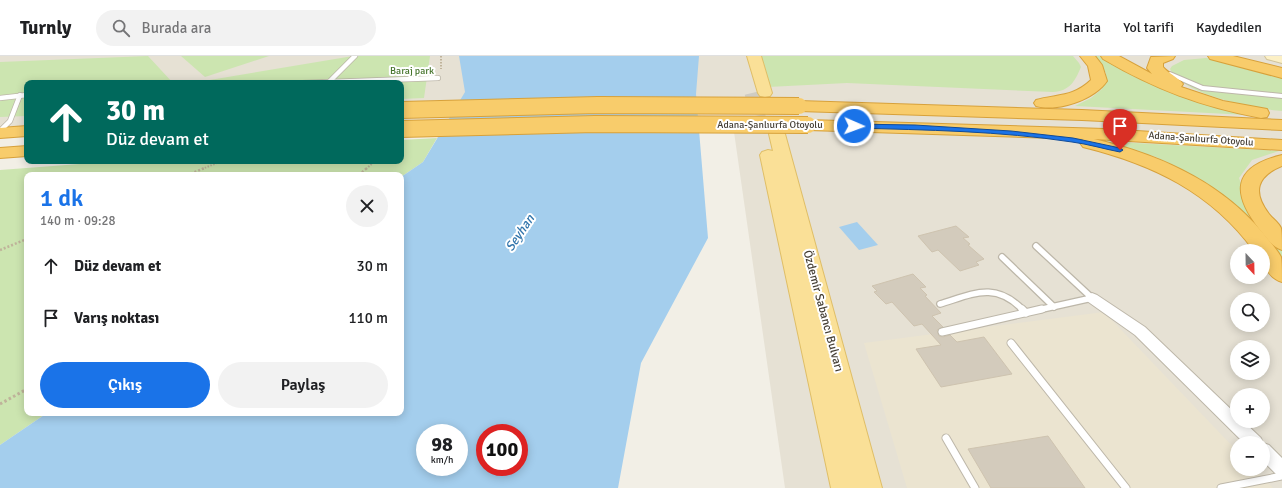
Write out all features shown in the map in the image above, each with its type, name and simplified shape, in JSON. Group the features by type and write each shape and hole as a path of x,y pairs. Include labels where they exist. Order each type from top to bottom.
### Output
{"highway":[{"path":"873,108 1025,104 1066,101 1089,91 1099,81 1095,65 1087,56"},
{"path":"1108,56 1158,83 1198,99 1246,110 1282,116"},
{"path":"1168,56 1156,60 1155,68 1162,76 1198,99"},
{"path":"1215,56 1282,73"},
{"name":"Adana-Şanlıurfa Otoyolu","path":"404,110 598,105 799,106 1082,115 1282,125"},
{"name":"Adana-Şanlıurfa Otoyolu","path":"404,129 595,124 808,125 915,127 1105,134 1282,145"},
{"path":"915,127 1011,133 1073,140 1120,150 1155,163 1188,180 1216,199 1241,222 1282,274"},
{"path":"0,132 24,131"},
{"path":"0,153 24,151"},
{"path":"1282,160 1269,164 1258,172 1250,185 1252,202 1282,243"}],"main road":[{"path":"743,56 759,93 754,56"},
{"path":"1271,56 1282,59"},
{"name":"Özdemir Sabancı Bulvarı","path":"844,488 770,133 869,488"}],"street":[{"path":"1170,74 1202,88 1282,96"},
{"path":"1092,298 1140,331 1248,436"},
{"path":"1270,457 1282,469"}],"lane":[{"path":"330,80 355,56"},
{"path":"383,80 438,78"},
{"path":"0,98 24,95"},
{"path":"0,132 10,121 20,96"},
{"path":"1036,246 1092,298"},
{"path":"1002,257 1054,307"},
{"path":"940,304 990,292 1006,296 1026,313"},
{"path":"942,332 1092,298"},
{"path":"1011,343 1126,488"},
{"path":"946,438 975,488"},
{"path":"1221,488 1282,476"}],"path":[{"path":"194,172 214,164"},
{"path":"362,172 372,164"},
{"path":"0,250 24,240"},
{"path":"0,404 24,391"}],"shaded area":[{"path":"0,56 1282,56 1282,488 785,488 732,118 404,123 404,80 24,80 24,129 0,130"},
{"path":"1104,312 1230,444 1230,476 1261,476 1273,488 907,488 864,343"}],"green space":[{"path":"148,56 170,80 24,80 24,116 0,117 0,62"},
{"path":"181,56 269,56 205,77"},
{"name":"Baraj park","path":"353,56 430,56 424,98 404,99 404,80 210,80"},
{"path":"760,56 1073,56 1081,67 1074,81 1068,87 1064,90 1053,92 847,83 768,87"},
{"path":"1092,56 1102,56 1135,77 1162,89 1205,104 1247,115 1075,106 1091,98 1102,89 1106,73"},
{"path":"1206,58 1226,61 1282,76 1282,111 1238,104 1204,93 1177,78 1170,69 1172,66 1184,60"},
{"path":"437,138 423,162 404,175 404,172 24,172 24,416 43,416 0,445 0,170 79,164 404,164 404,140"},
{"path":"1099,141 1279,151 1252,160 1239,178 1250,209 1282,250 1282,261 1270,244 1238,208 1200,179 1156,157"}],"water":[{"name":"Seyhan","path":"459,56 699,56 696,94 708,238 641,363 618,488 0,488 0,445 43,416 404,416 404,175 423,162 465,92"},
{"path":"857,222 878,245 859,250 839,227"}],"building":[{"path":"956,226 969,237 963,238 970,244 968,245 984,259 976,262 979,265 960,271 938,250 932,252 918,236"},
{"path":"913,274 926,287 920,288 927,295 925,296 941,313 932,316 943,327 937,330 939,336 943,337 950,335 957,342 984,337 1012,374 941,387 916,349 941,345 922,324 914,326 892,302 886,304 874,292 877,291 872,286"},
{"path":"1048,436 1085,488 991,488 968,449"}],"tunnel":[{"path":"752,93 762,132"}],"route":[{"path":"854,126 915,127 1011,133 1073,140 1120,150"}]}
